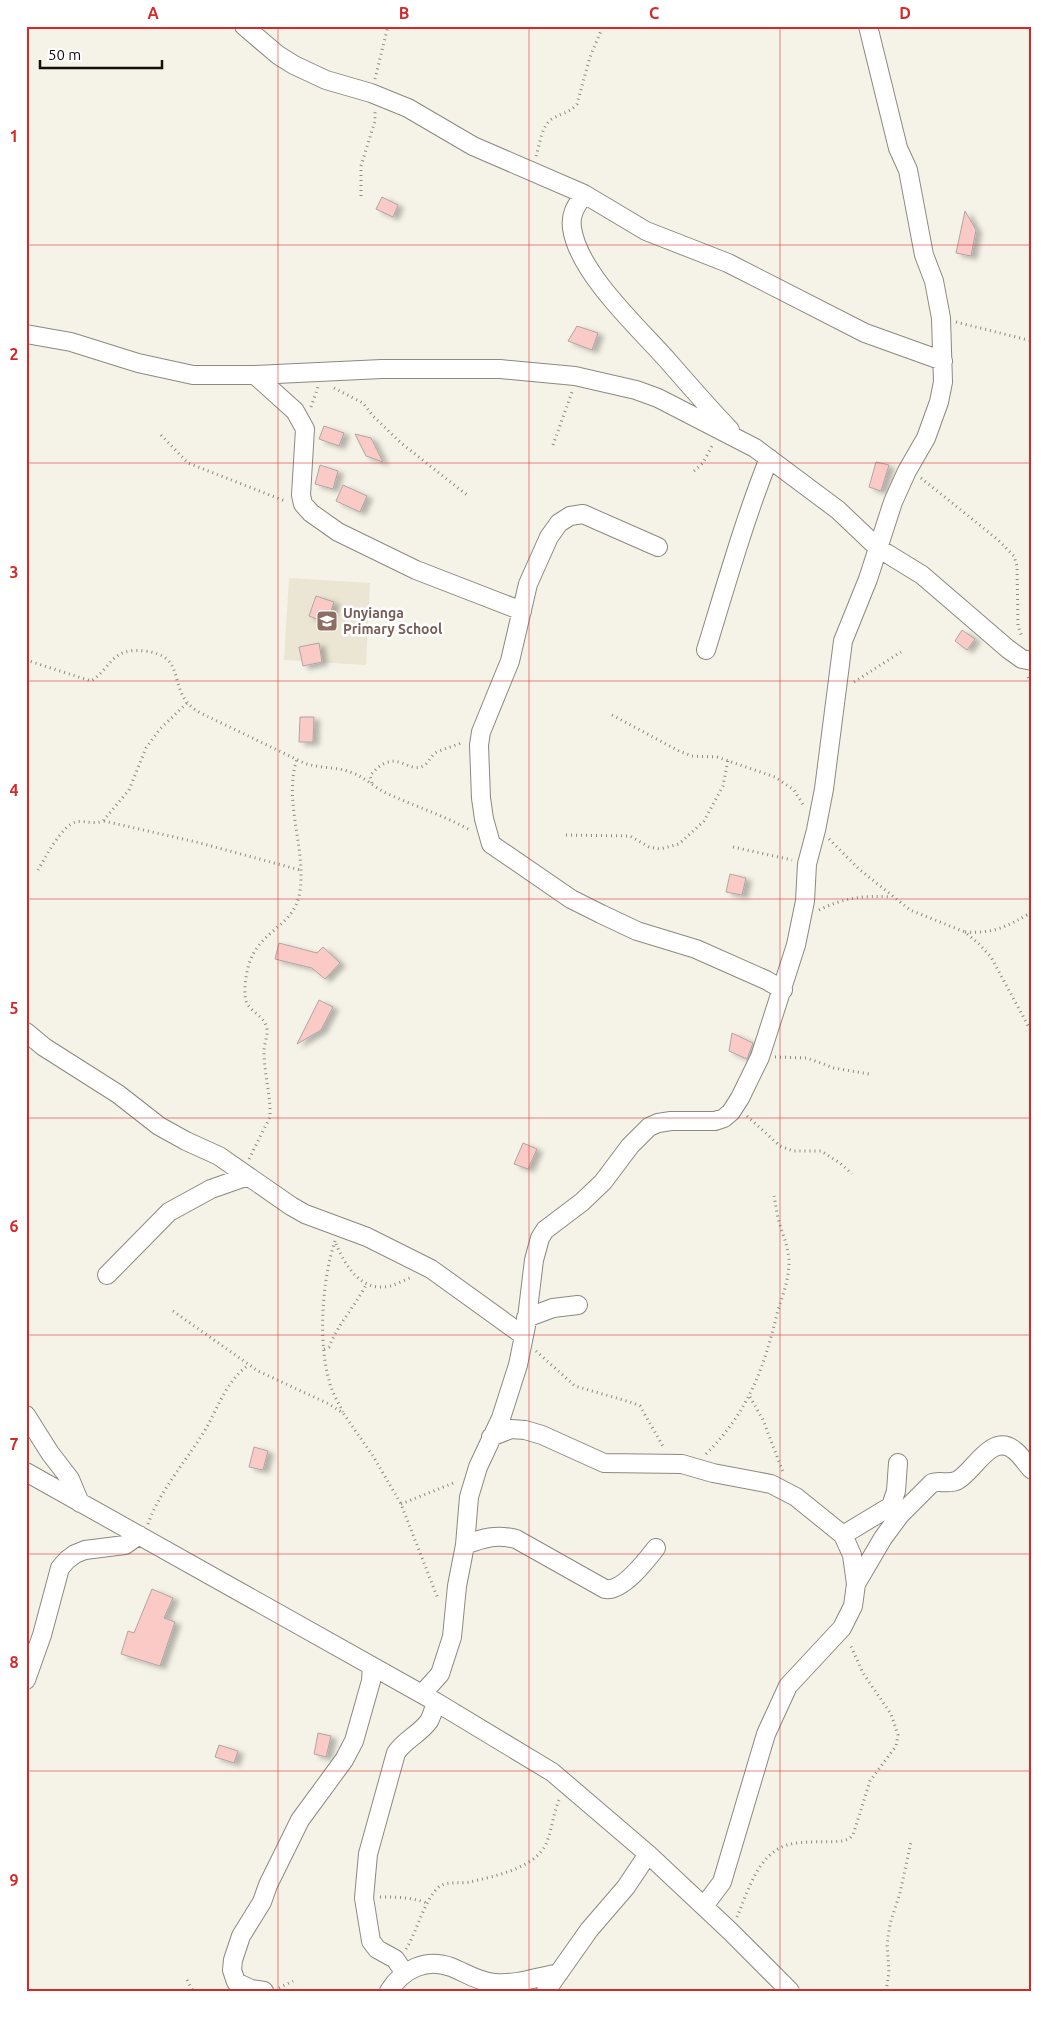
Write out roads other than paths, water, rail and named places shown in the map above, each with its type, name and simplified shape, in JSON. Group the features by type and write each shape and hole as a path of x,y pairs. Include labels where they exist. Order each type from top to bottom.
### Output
{"street":[{"path":"558,1973 511,1984 481,1980 441,1964 401,1967 377,1949 371,1940 364,1898 368,1854 393,1761 401,1746 420,1732 430,1720 429,1698 440,1674 452,1637 457,1586 465,1545 468,1497 478,1467 501,1418 513,1380 523,1340 534,1260 540,1238 546,1230 582,1202 603,1182 630,1146 649,1127 671,1120 715,1121 724,1118 737,1104 760,1058 783,990 802,919 807,864 824,789 843,641 868,579 893,502 907,471 926,438 937,409 943,382 941,318 934,281 924,256 908,170 893,131 888,102 868,26"},
{"path":"253,29 278,55 294,65 326,80 371,93 408,108 473,146 584,194 646,231 728,263 865,333 942,361"},
{"path":"584,194 572,212 572,228 578,250 618,308 729,434"},
{"path":"26,334 71,342 138,363 193,375 322,377 382,368 483,369 576,376 636,390 658,398 729,434 769,458 838,510 878,548 922,576 1022,659 1031,661"},
{"path":"255,375 295,411 305,430 301,495 303,504 311,513 338,532 416,570 522,611"},
{"path":"706,650 733,558 753,498 769,458"},
{"path":"658,547 582,514 570,516 559,523 549,537 528,584 510,660 481,732 479,745 481,798 491,844 558,891 601,914 636,931 696,949 766,980 783,990"},
{"path":"26,1032 44,1047 118,1094 159,1126 219,1156 291,1206 367,1237 431,1269 523,1340"},
{"path":"107,1275 169,1212 210,1189 250,1177"},
{"path":"526,1318 553,1308 578,1305"},
{"path":"26,1414 50,1453 70,1479 80,1503"},
{"path":"492,1437 511,1429 525,1430 542,1435 604,1463 627,1465 674,1463 713,1474 771,1484 779,1487 825,1519 843,1535 854,1560 856,1584 848,1619 842,1628 788,1686 776,1710 758,1757 722,1882 704,1906"},
{"path":"856,1584 883,1538 900,1515 932,1483 956,1482 987,1452 998,1445 1008,1446 1014,1450 1032,1470"},
{"path":"843,1535 891,1506 896,1491 898,1463"},
{"path":"26,1472 429,1698 500,1740 570,1785 704,1906 786,1989"},
{"path":"26,1680 42,1635 60,1568 66,1560 75,1554 101,1547 125,1545 139,1535"},
{"path":"465,1545 490,1536 504,1536 516,1539 606,1589 612,1590 636,1571 656,1548"},
{"path":"264,1991 251,1989 236,1982 232,1970 236,1949 262,1902 268,1884 300,1820 344,1760 354,1741 371,1681 372,1666"},
{"path":"546,1991 589,1930 626,1887 648,1854"},
{"path":"389,1991 401,1967"}],"place":[{"name":"Unyianga Primary School","path":"327,621"}]}
